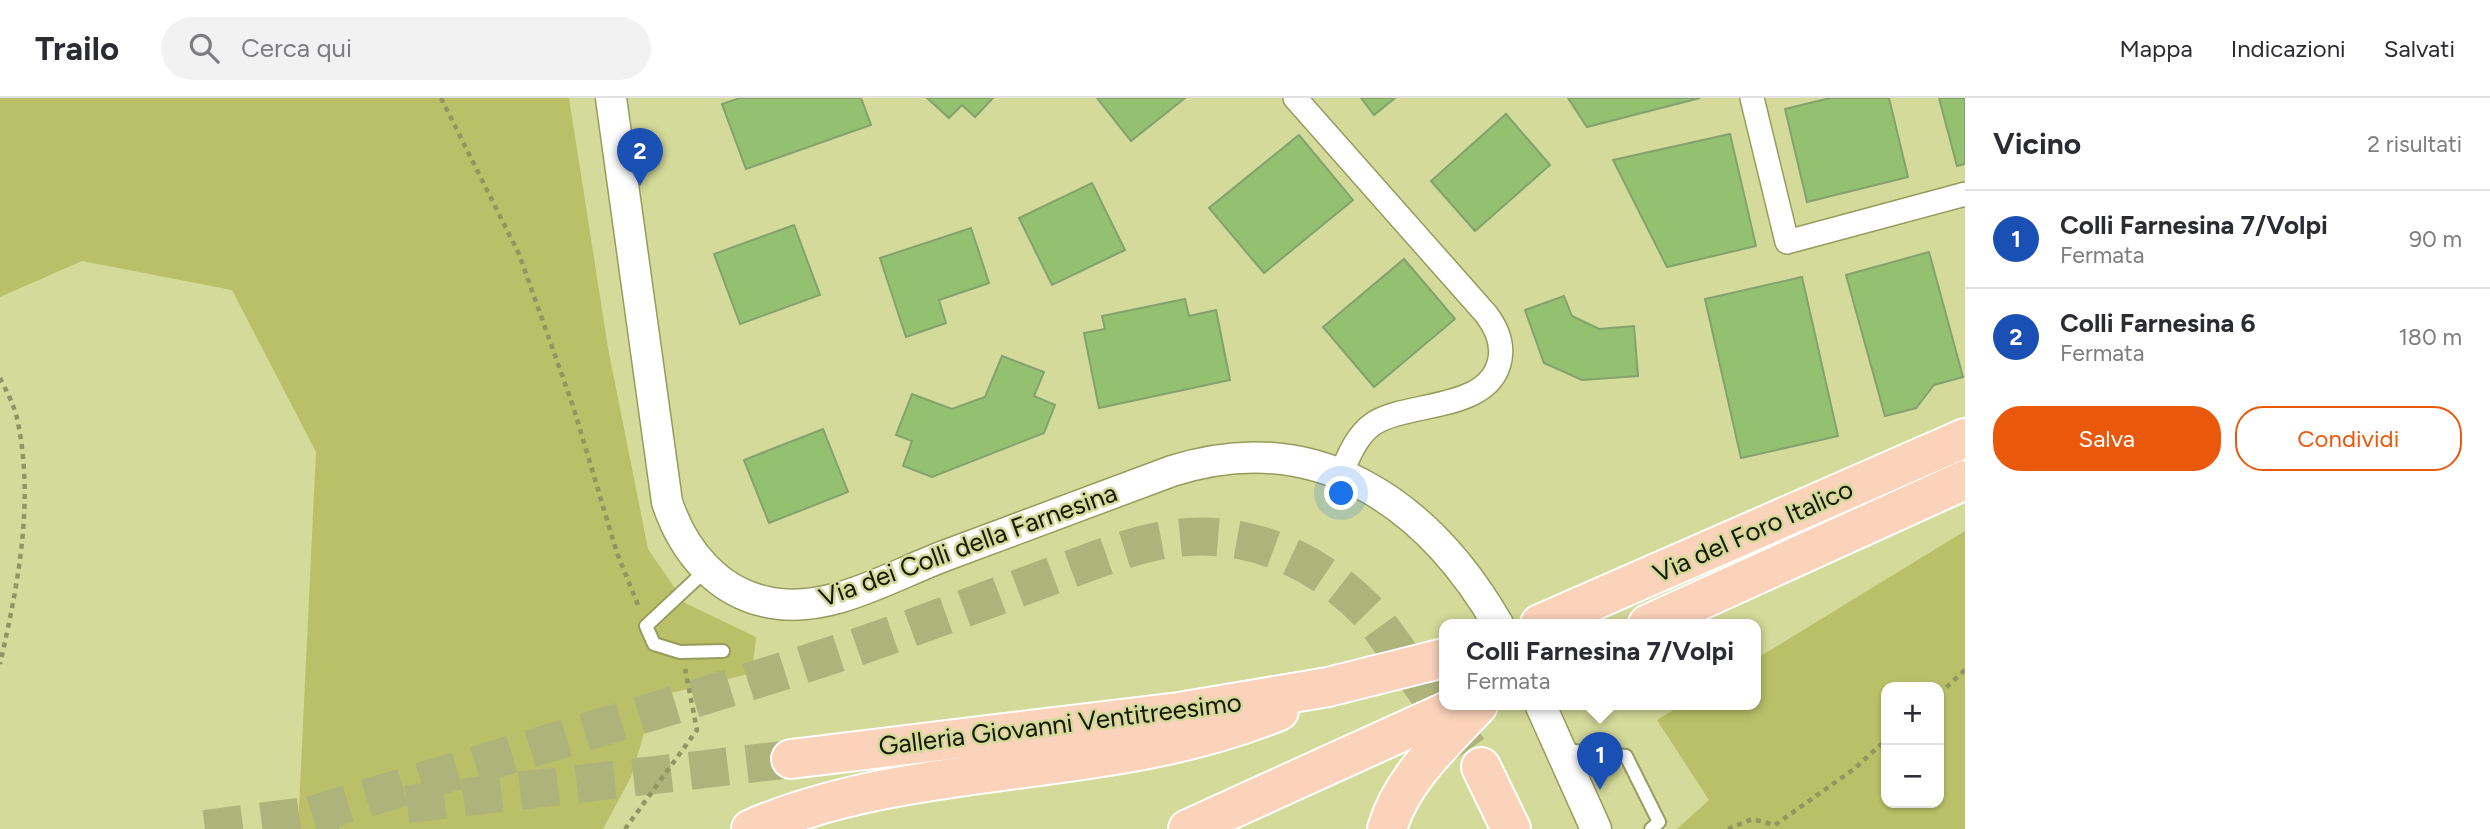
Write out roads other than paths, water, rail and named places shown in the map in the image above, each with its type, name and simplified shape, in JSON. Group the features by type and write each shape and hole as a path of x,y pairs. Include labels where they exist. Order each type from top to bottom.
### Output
{"highway":[{"name":"Via del Foro Italico","path":"1553,618 1965,438"},
{"name":"Via del Foro Italico","path":"1659,619 1965,480"},
{"path":"751,829 810,807 881,789 1132,754 1196,741 1256,721 1328,687 1439,659"},
{"name":"Galleria Giovanni Ventitreesimo","path":"791,759 1179,712 1328,687"},
{"path":"1188,829 1450,710"},
{"path":"1387,829 1406,787 1422,765 1473,710"},
{"path":"1480,767 1511,829"}],"street":[{"name":"Via dei Colli della Farnesina","path":"611,98 663,488 682,540 706,569 738,591 764,601 794,605 841,596 1172,471 1208,461 1265,458 1304,463 1341,474 1391,499 1425,528 1460,568 1495,619"},
{"path":"1295,98 1486,314 1497,330 1501,350 1495,374 1477,389 1462,397 1370,426 1360,437 1341,474"},
{"path":"1752,98 1787,242 1965,194"},
{"path":"1544,710 1596,829"}],"lane":[{"path":"706,569 646,626 654,644 680,652 723,651"},
{"path":"1561,750 1626,756 1659,822 1651,829"}],"tunnel":[{"path":"312,815 787,670 1121,551 1187,537 1240,540 1265,547 1289,556 1334,582 1373,617 1439,709"},
{"path":"1440,710 1481,767"},
{"path":"407,804 791,759"},
{"path":"205,829 337,812"}],"place":[{"name":"Colli Farnesina 6","path":"640,186"},
{"name":"Colli Farnesina 7/Volpi","path":"1600,790"}]}
